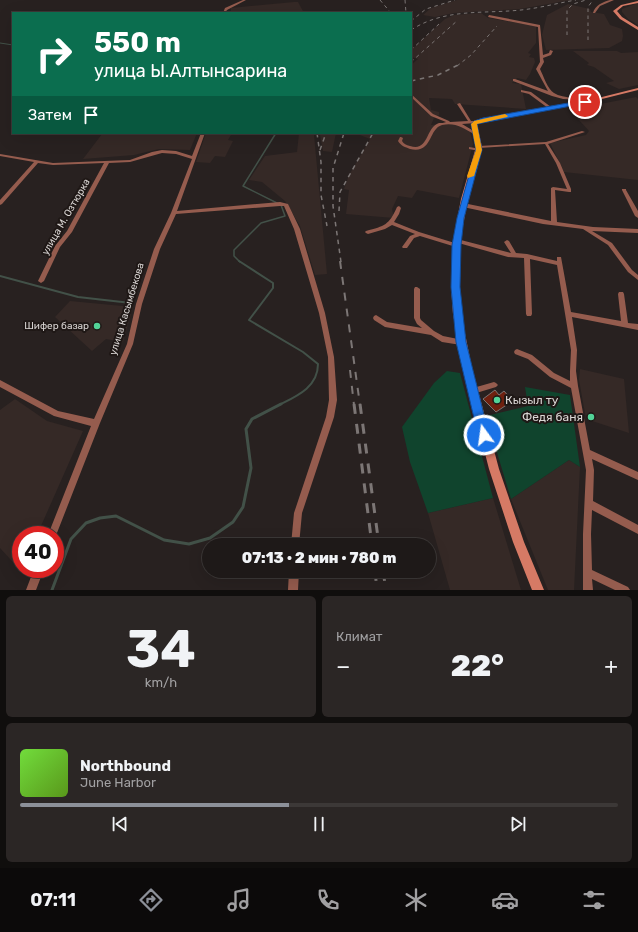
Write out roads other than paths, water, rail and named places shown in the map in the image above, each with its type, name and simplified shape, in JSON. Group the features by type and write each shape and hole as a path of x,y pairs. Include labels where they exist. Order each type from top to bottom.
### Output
{"street":[{"path":"224,12 226,9 245,0"},
{"path":"594,12 598,5 613,0"},
{"path":"638,2 616,8 616,12 621,18 638,29"},
{"path":"490,16 539,26 538,35 542,62 538,70 553,95"},
{"path":"542,57 550,54 551,50"},
{"path":"514,80 553,95 572,99 594,100"},
{"path":"401,138 400,141 404,146 421,148 429,141 437,126 451,123 473,122 548,107 594,100 638,89"},
{"path":"522,91 530,93 548,107"},
{"path":"412,96 432,115 451,123 462,125 475,132"},
{"path":"459,104 473,122 476,148 463,205 457,243 456,309 461,342 499,488 520,549 538,590"},
{"path":"476,148 546,143 584,132"},
{"name":"улица Касымбекова","path":"56,526 96,423 130,344 139,304 157,249 174,213 203,134"},
{"path":"546,143 558,163 569,189 569,191 566,192 553,188 554,223"},
{"name":"улица М. Озтюрка","path":"0,155 53,164 130,161 157,152 165,151 176,152 194,158"},
{"path":"0,203 36,162"},
{"name":"улица М. Озтюрка","path":"41,282 58,246 69,232 107,162"},
{"path":"624,190 638,216"},
{"path":"174,213 280,204 286,205 297,229 322,313 330,357 333,400 330,417 298,513 296,538"},
{"path":"463,205 543,222 582,228 638,231"},
{"path":"368,232 392,223 399,208"},
{"path":"392,223 420,234 457,243 515,256 527,256 559,261 574,350 574,386 590,470 587,572 588,590"},
{"path":"582,228 610,244 630,271 638,278"},
{"path":"405,247 412,237 420,234"},
{"path":"507,242 515,256"},
{"path":"527,256 529,314"},
{"path":"417,289 417,318 419,322 442,339 461,342"},
{"path":"621,294 625,324"},
{"path":"568,314 638,327"},
{"path":"376,318 393,326 432,333"},
{"path":"517,352 530,357 552,375 574,386"},
{"path":"0,383 57,414 96,423"},
{"path":"473,391 494,384"},
{"path":"586,452 638,476"},
{"path":"589,504 638,530"},
{"path":"587,572 625,590"},
{"path":"31,590 36,578"},
{"path":"293,590 294,578"}],"waterway":[{"path":"0,43 12,45"},
{"path":"239,261 234,256 234,250 261,223 285,216 281,205 243,186 275,134"},
{"path":"239,261 273,283 273,288 249,320 303,352 318,364 317,372 310,385 293,398 281,404"},
{"path":"0,276 78,297 131,303"},
{"path":"52,590 71,539 86,523 100,518 116,516 164,540 189,544 210,538 233,522 243,507 251,468 246,429 252,419 281,404"}],"railway":[{"path":"380,0 390,12"},
{"path":"405,0 406,12"},
{"path":"412,20 426,9 455,0"},
{"path":"412,29 437,18 451,15 521,10 576,0"},
{"path":"567,35 567,10 573,4 586,0"},
{"path":"588,40 588,7 593,0"},
{"path":"412,61 458,20"},
{"path":"412,49 439,24"},
{"path":"457,66 471,55 497,26"},
{"path":"412,81 438,75 458,65"},
{"path":"317,134 321,162 321,195 327,226"},
{"path":"320,150 326,134"},
{"path":"341,262 333,206 333,168 344,134"},
{"path":"339,211 340,192 372,134"},
{"path":"340,261 360,405"},
{"path":"350,370 354,405"},
{"path":"354,404 371,538"},
{"path":"360,404 378,538"},
{"path":"376,578 377,590"},
{"path":"384,578 386,590"}],"place":[{"name":"Шифер базар","path":"97,326"},
{"name":"Кызыл ту","path":"497,400"},
{"name":"Федя баня","path":"591,417"}]}
